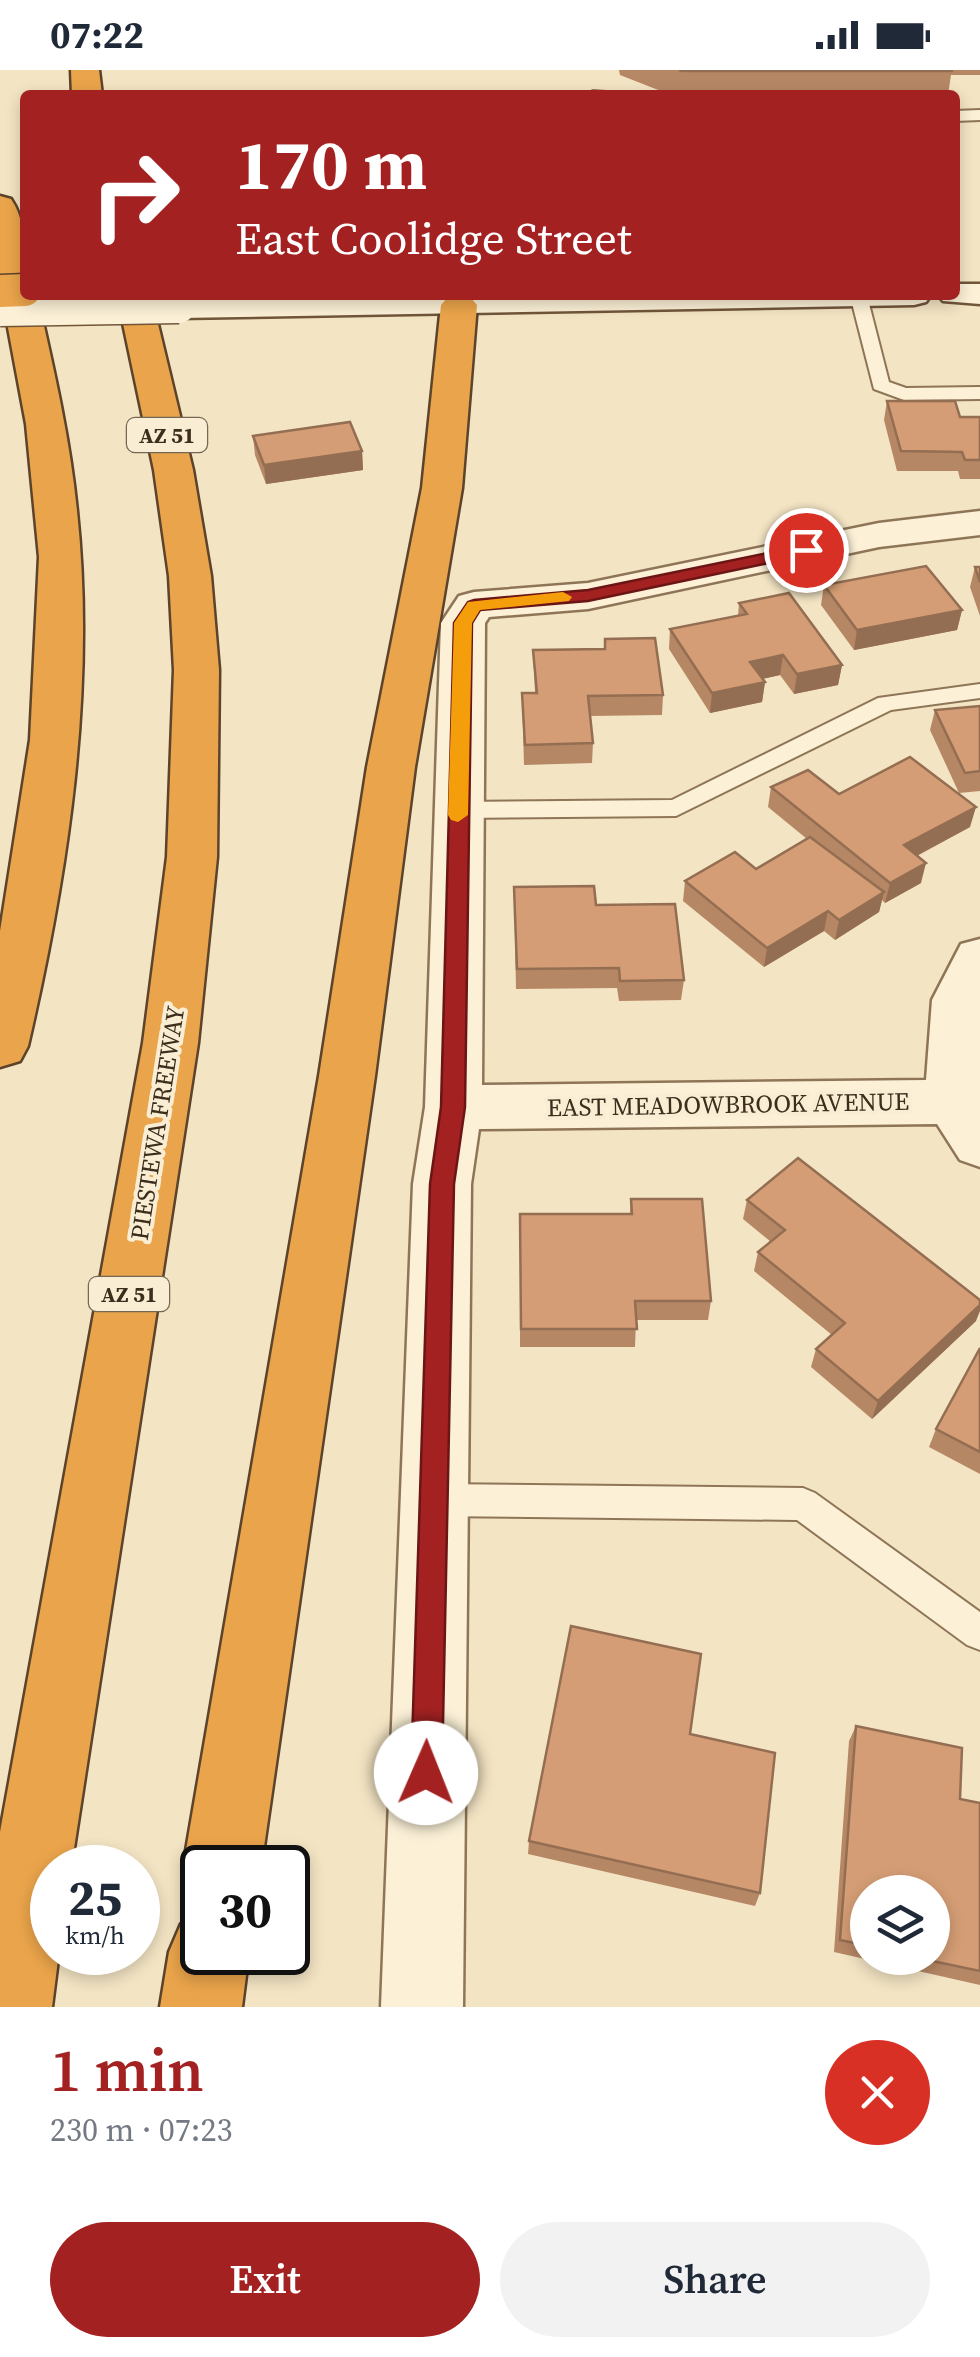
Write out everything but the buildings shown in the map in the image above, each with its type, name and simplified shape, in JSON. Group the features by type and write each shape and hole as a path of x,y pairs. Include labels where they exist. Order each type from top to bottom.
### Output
{"highway":[{"path":"0,206 48,447 60,557 51,746 36,862 0,1046"},
{"name":"PIESTEWA FREEWAY","path":"10,2007 168,1065 190,898 196,658 190,577 175,466 135,300"},
{"path":"226,1845 347,1076 391,767 442,488 460,300"},
{"path":"201,2007 206,1975"}],"street":[{"path":"0,310 460,300"},
{"path":"422,2007 432,1500 442,1184 453,1107 463,623 474,606 588,596 879,535 980,523"},
{"path":"971,1113 959,1000 980,958"},
{"name":"EAST MEADOWBROOK AVENUE","path":"453,1107 971,1113"}],"lane":[{"path":"859,300 882,384 904,394 980,393"},
{"path":"458,810 676,808 886,703 980,691"},
{"path":"432,1500 803,1504 980,1633"}],"slow traffic":[{"path":"458,815 463,623 474,606 563,597"}],"route":[{"path":"426,1773 442,1184 453,1107 463,623 474,606 588,596 806,550"}]}
